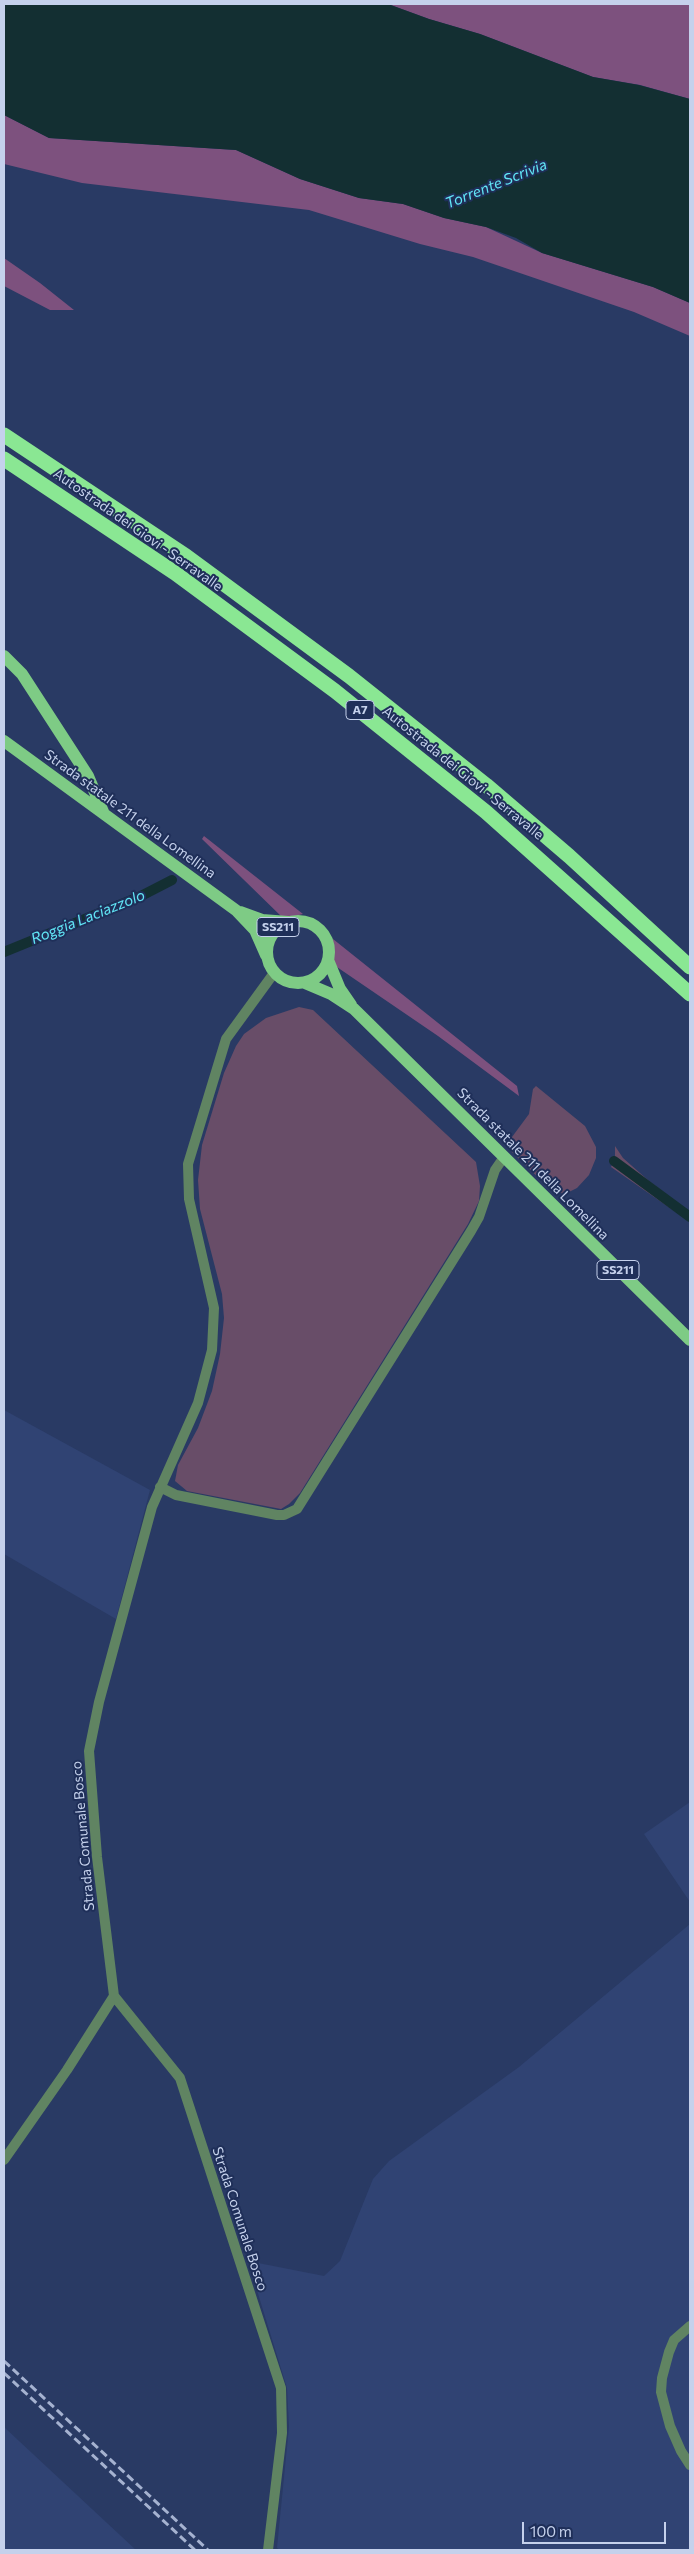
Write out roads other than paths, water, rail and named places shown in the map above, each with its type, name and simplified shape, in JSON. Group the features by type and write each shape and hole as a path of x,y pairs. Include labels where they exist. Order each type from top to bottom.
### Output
{"highway":[{"name":"Autostrada dei Giovi - Serravalle","path":"4,435 186,556 395,712 568,856 690,967"},
{"name":"Autostrada dei Giovi - Serravalle","path":"4,459 176,573 365,714 486,812 690,994"}],"main road":[{"path":"4,656 22,674 88,776 104,814"},
{"name":"Strada statale 211 della Lomellina","path":"4,741 238,911 255,930 274,973 284,981 305,983 331,994 354,1010 690,1340"},
{"name":"Strada statale 211 della Lomellina","path":"238,911 262,920 308,922 319,929 327,940 328,960 340,988 354,1010"},
{"name":"SS211","path":"266,955 270,937 278,928 288,922"},
{"path":"305,983 317,977 328,960"}],"street":[{"name":"Strada Comunale Bosco","path":"268,2550 282,2433 281,2388 180,2078 114,1996 97,1857 89,1750 99,1702 138,1559 160,1487 198,1403 206,1379 214,1329 214,1308 189,1199 188,1164 226,1039 274,973"},
{"path":"160,1487 176,1495 277,1515 284,1515 297,1509 471,1231 482,1209 495,1170 504,1157"},
{"path":"4,2160 67,2070 114,1996"},
{"path":"690,2326 674,2340 662,2378 661,2392 670,2426 681,2451 690,2465"}],"water":[{"name":"Torrente Scrivia","path":"4,4 388,4 429,19 480,34 593,77 639,85 690,99 690,303 653,287 542,253 516,238 486,227 444,218 403,204 359,198 300,179 236,150 49,138 4,115"}],"waterway":[{"name":"Roggia Laciazzolo","path":"4,952 139,897 172,880"},
{"name":"Roggia Laciazzolo","path":"614,1161 690,1217"}],"railway":[{"path":"4,2361 208,2550"},
{"path":"4,2373 195,2550"}]}
